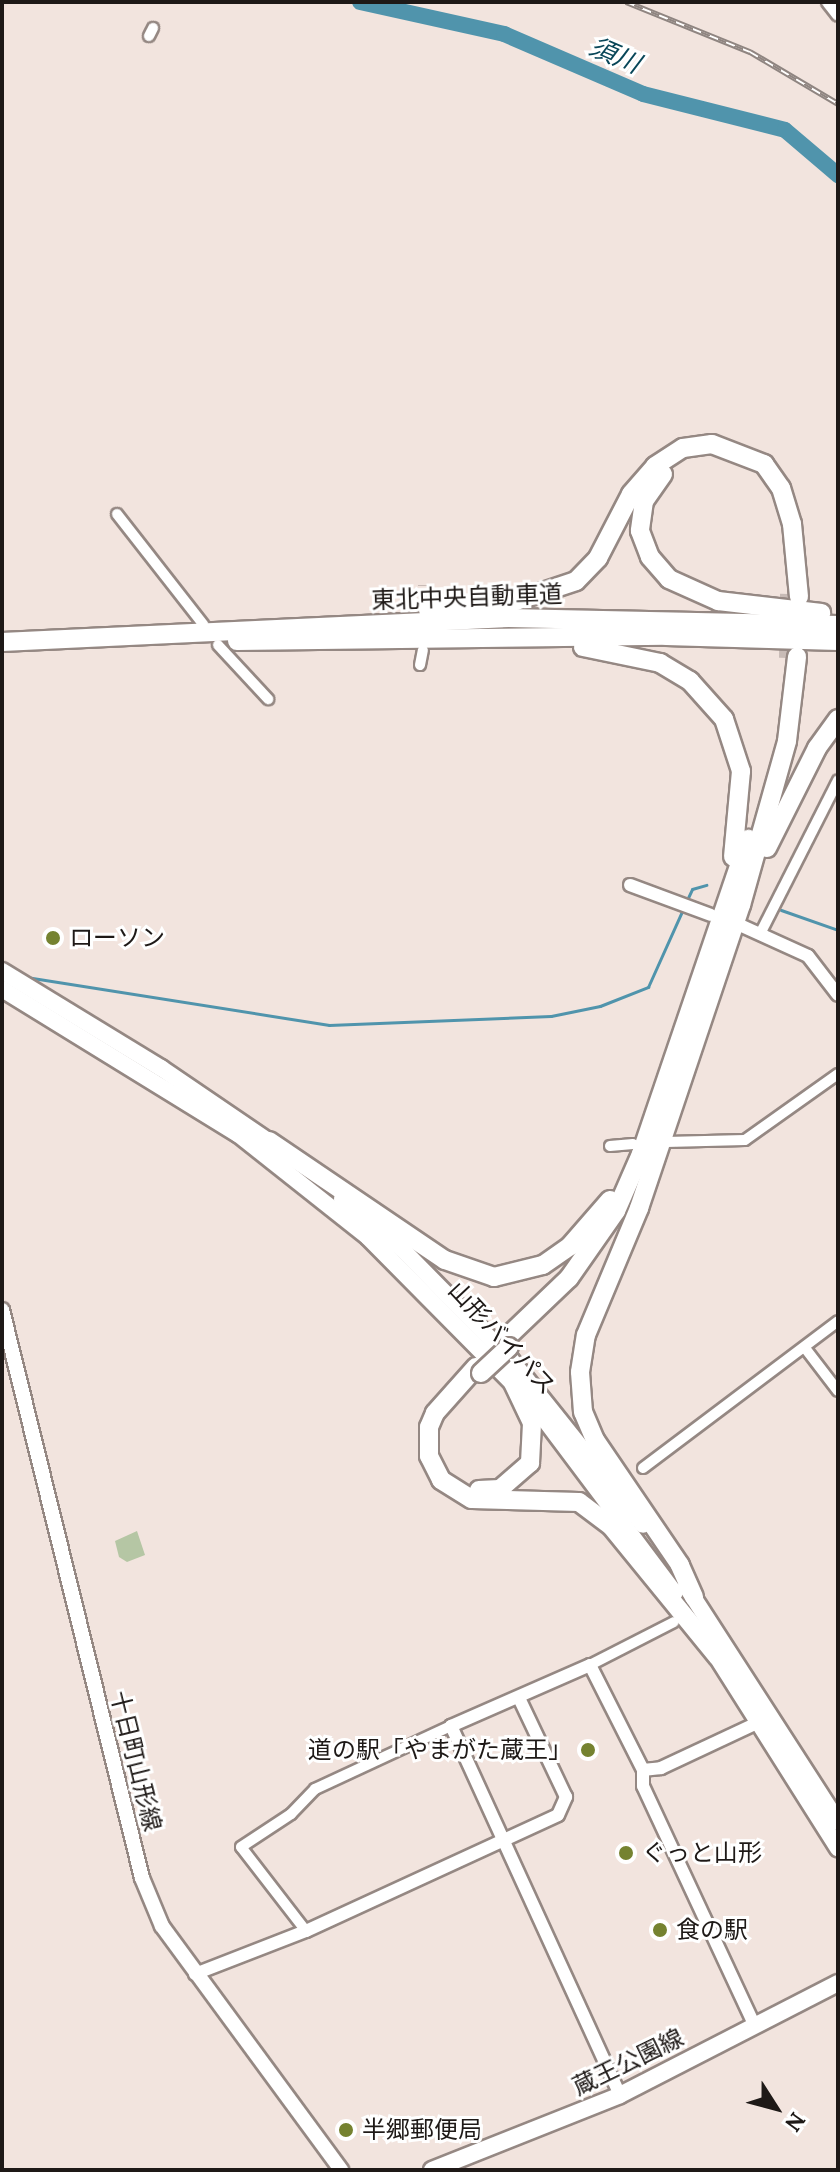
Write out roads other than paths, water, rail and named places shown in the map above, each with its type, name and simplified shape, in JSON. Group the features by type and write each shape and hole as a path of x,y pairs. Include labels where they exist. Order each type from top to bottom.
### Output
{"highway":[{"path":"212,633 543,595 576,581 598,558 631,494 655,466 683,448 712,444 764,464 781,488 792,524 794,595 779,512 753,470 730,458 703,455 679,461 659,476 644,501 640,531 650,557 669,579 718,601 838,614"},
{"name":"東北中央自動車道","path":"2,642 508,618 838,625"},
{"name":"東北中央自動車道","path":"98,639 272,641 666,636 838,641"},
{"path":"272,641 354,647 573,646 615,650 668,667 711,702 736,752 741,792 733,902"},
{"path":"694,1597 680,1565 604,1457 583,1412 580,1372 586,1335 639,1208 662,1142 765,788 792,658"},
{"path":"506,1345 569,1278 594,1245 637,1149 733,902 817,748 838,719"},
{"path":"269,1141 445,1260 494,1277 543,1265 570,1246 637,1149"},
{"path":"662,1142 629,1203 587,1266 435,1413 429,1427 429,1456 441,1480 472,1499 579,1502 611,1526 718,1657"},
{"path":"478,1370 445,1415 440,1431 439,1449 448,1472 464,1486 500,1489 517,1480 530,1463 532,1423 513,1383"}],"main road":[{"name":"山形バイパス","path":"2,971 269,1141 402,1249 502,1351 586,1448 694,1597 838,1822"},
{"name":"山形バイパス","path":"2,989 156,1080 316,1192 414,1281 513,1383 615,1507 718,1657 838,1848"},
{"name":"十日町山形線","path":"2,1310 142,1878 162,1926 341,2170"},
{"name":"蔵王公園線","path":"432,2170 620,2095 838,1983"}],"street":[{"path":"828,2 838,15"},
{"path":"117,514 268,699"},
{"path":"420,665 423,650"},
{"path":"761,932 838,780"},
{"path":"630,885 711,915"},
{"path":"742,926 761,932 808,956 838,995"},
{"path":"662,1142 745,1140 838,1074"},
{"path":"610,1146 637,1149"},
{"path":"643,1468 838,1321"},
{"path":"805,1348 838,1391"},
{"path":"306,1931 241,1847 291,1814 315,1789 590,1665 674,1622"},
{"path":"590,1665 643,1770 643,1786 755,2026"},
{"path":"195,1974 306,1931 558,1815 565,1804 519,1698"},
{"path":"643,1770 661,1768 759,1722"},
{"path":"451,1726 620,2095"}],"waterway":[{"name":"須川","path":"360,2 504,34 643,94 785,130 838,175"},
{"path":"686,902 692,889 706,885"},
{"path":"26,977 329,1025 551,1016 600,1006 648,987 683,909"},
{"path":"781,910 838,930"}],"tunnel":[{"path":"423,585 423,616"},
{"path":"788,658 789,594"}],"railway":[{"path":"626,2 750,52 838,104"}],"place":[{"name":"ローソン","path":"53,938"},
{"name":"道の駅「やまがた蔵王」","path":"588,1750"},
{"name":"ぐっと山形","path":"626,1853"},
{"name":"食の駅","path":"660,1930"},
{"name":"半郷郵便局","path":"346,2130"}]}
